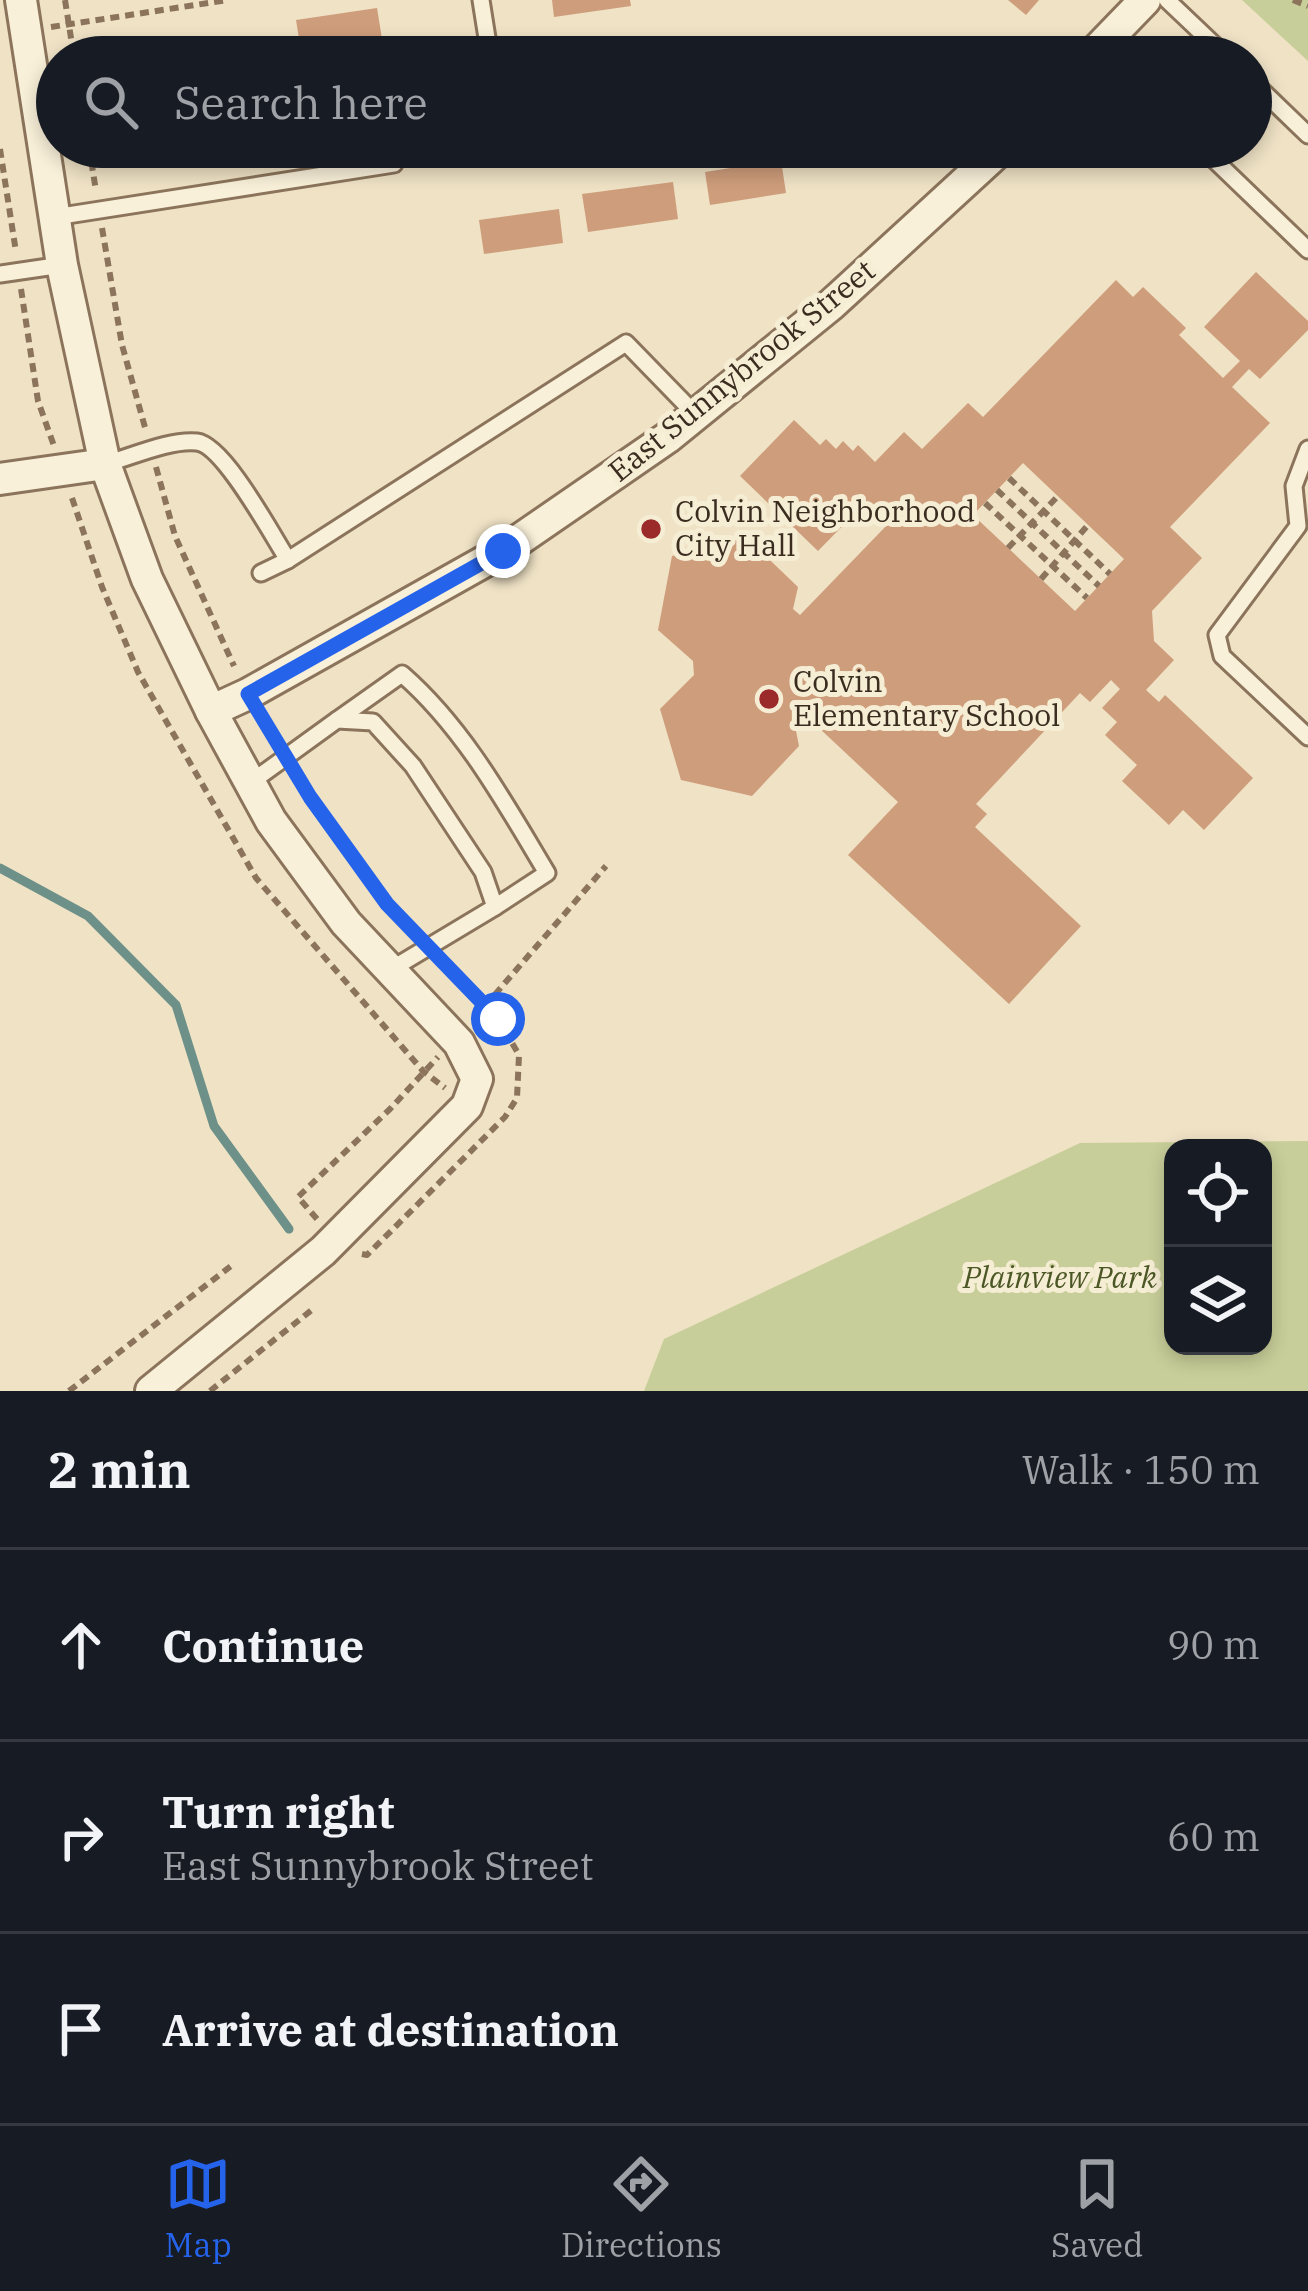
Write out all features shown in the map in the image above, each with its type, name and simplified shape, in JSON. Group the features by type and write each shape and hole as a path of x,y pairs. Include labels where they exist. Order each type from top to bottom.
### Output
{"street":[{"path":"1110,36 1145,0"},
{"path":"23,15 36,97"},
{"path":"47,168 62,265 105,464 147,579 271,821 334,906 460,1043 477,1079 467,1106 323,1250 152,1391"},
{"name":"East Sunnybrook Street","path":"211,711 503,551 668,438 832,304 980,168"},
{"path":"0,479 105,464"}],"lane":[{"path":"481,0 487,36"},
{"path":"1167,0 1205,36"},
{"path":"1272,100 1308,135"},
{"path":"55,218 369,168"},
{"path":"1223,168 1308,250"},
{"path":"0,274 62,265"},
{"path":"260,573 288,560 626,343 695,414"},
{"path":"105,464 171,444 200,442 215,450 288,560"},
{"path":"1308,449 1294,486 1298,526 1216,635 1222,656 1308,737"},
{"path":"250,783 402,674 434,702 547,873 390,970"},
{"path":"337,720 374,722 413,766 483,872 495,907"}],"path":[{"path":"65,0 71,36"},
{"path":"23,15 69,25 228,0"},
{"path":"1293,0 1308,6"},
{"path":"93,168 122,345 175,536 248,694"},
{"path":"1010,478 1111,574"},
{"path":"997,490 1099,586"},
{"path":"1008,548 1058,496"},
{"path":"985,503 1087,598"},
{"path":"1040,579 1088,525"},
{"path":"286,757 387,904 498,1019"},
{"path":"485,1006 606,866"},
{"path":"69,1391 231,1265"},
{"path":"210,1391 313,1310"}],"green space":[{"path":"1242,0 1308,0 1308,61"},
{"name":"Plainview Park","path":"1272,1141 1308,1141 1308,1391 644,1391 664,1339 1080,1143 1164,1142 1164,1355 1272,1355"}],"building":[{"path":"552,0 630,0 631,6 554,17"},
{"path":"1008,0 1039,0 1026,15"},
{"path":"377,8 382,36 299,36 296,20"},
{"path":"782,168 786,193 710,205 705,172"},
{"path":"673,182 678,219 588,232 582,194"},
{"path":"559,209 563,243 484,254 479,220"},
{"path":"1256,272 1308,321 1308,330 1260,379 1249,369 1232,387 1270,423 1170,527 1202,558 1152,611 1154,641 1174,660 1146,690 1159,702 1165,695 1253,778 1204,830 1183,810 1169,825 1122,781 1137,765 1105,735 1117,722 1102,708 1120,689 1111,680 1090,702 1080,693 976,804 987,814 975,827 1081,926 1009,1004 848,855 898,802 802,712 794,721 799,746 752,796 681,780 660,709 694,675 693,661 658,630 672,556 746,537 798,587 793,609 800,615 889,523 867,501 818,551 740,476 794,420 820,445 826,439 836,449 843,441 853,451 858,445 875,462 904,432 922,449 968,403 983,417 1116,280 1133,297 1143,287 1186,328 1179,335 1223,378 1240,361 1204,327","holes":["1023,463 1124,559 1075,611 973,515"]}],"waterway":[{"path":"0,868 88,916 176,1005 214,1126 289,1229"}],"place":[{"name":"Colvin Neighborhood City Hall","path":"651,529"},
{"name":"Colvin Elementary School","path":"769,699"}],"route":[{"path":"498,1019 387,904 310,797 248,694 503,551"}]}
